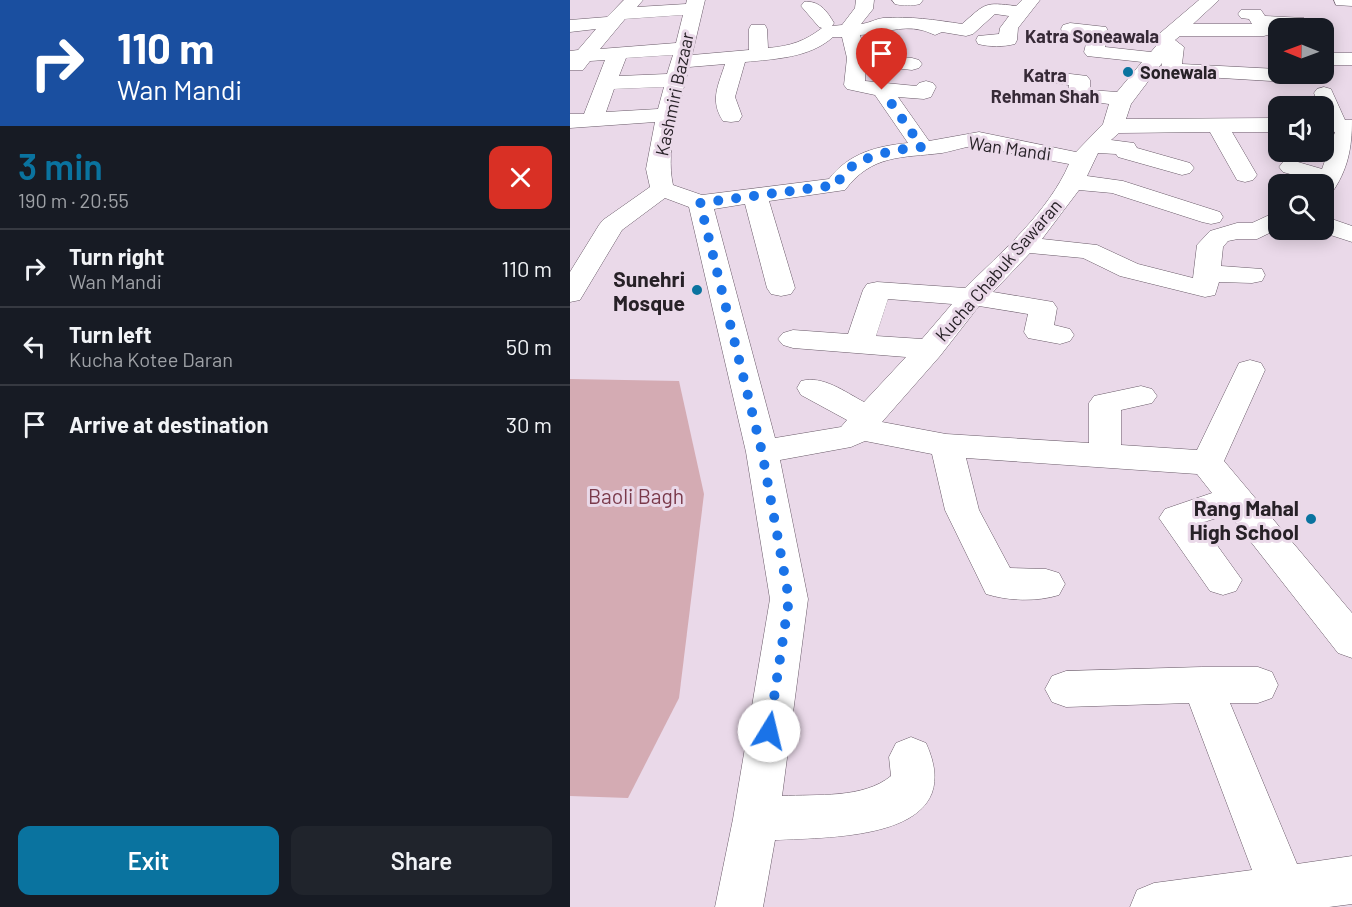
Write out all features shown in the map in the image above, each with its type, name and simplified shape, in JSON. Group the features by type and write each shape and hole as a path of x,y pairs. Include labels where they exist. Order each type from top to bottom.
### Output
{"street":[{"path":"573,65 634,0"},
{"path":"902,0 914,0"},
{"name":"Kucha Chabuk Sawaran","path":"762,452 851,436 930,349 972,297 1024,245 1082,162 1113,126 1166,45 1209,0"},
{"path":"571,26 695,5"},
{"name":"Kashmiri Bazaar","path":"662,189 658,169 667,115 695,5"},
{"path":"818,15 858,15 880,28 882,24 924,24 935,29 936,25 966,30 991,8 1026,6"},
{"path":"985,40 1008,40 1009,28 1026,6"},
{"path":"606,83 680,63 786,52 817,42 828,32 858,15"},
{"path":"858,15 854,85 924,93 926,87"},
{"path":"1068,33 1099,31 1094,52 1166,45 1264,30 1254,18 1268,19"},
{"path":"758,29 759,56"},
{"path":"814,64 817,42"},
{"path":"1166,45 1174,47 1171,69 1268,75"},
{"path":"573,65 618,53 680,63"},
{"path":"581,120 606,83 618,53"},
{"path":"731,116 725,97 737,57"},
{"path":"1334,58 1352,57"},
{"path":"857,58 912,64"},
{"path":"1062,80 1080,80 1079,95 1130,102"},
{"path":"882,90 922,147"},
{"path":"1324,93 1340,126 1328,174"},
{"path":"1177,106 1200,107"},
{"path":"581,120 667,115"},
{"path":"1216,125 1245,175"},
{"path":"1113,126 1268,125"},
{"name":"Wan Mandi","path":"700,203 837,185 844,172 865,160 894,150 946,145 963,139 979,139 1082,162"},
{"path":"1082,162 1126,147 1126,152 1182,168"},
{"path":"1082,162 1115,186 1211,217"},
{"path":"1291,167 1306,174"},
{"path":"570,294 612,225 662,189 700,203 762,452 789,599 756,819 739,907"},
{"path":"755,196 781,288"},
{"path":"1024,245 1088,251 1120,267 1205,289 1210,245 1219,236 1237,231 1257,231 1268,225"},
{"path":"1206,274 1252,275"},
{"path":"859,343 877,290 972,297 1043,308 1038,332 1060,334"},
{"path":"793,339 930,349"},
{"path":"1207,463 1250,370"},
{"path":"812,388 862,422 946,446 1207,463 1352,641"},
{"path":"1106,455 1105,403 1141,396"},
{"path":"946,446 962,510 999,583 1046,584"},
{"path":"1223,580 1177,518 1236,498"},
{"path":"1202,685 1284,890"},
{"path":"1066,689 1258,685"},
{"path":"756,819 850,814 889,806 914,785 911,757"},
{"path":"1154,907 1352,880"}],"green space":[{"name":"Baoli Bagh","path":"570,379 679,381 704,494 679,698 628,798 570,796"}],"place":[{"name":"Sonewala","path":"1128,72"},
{"name":"Sunehri Mosque","path":"697,290"},
{"name":"Rang Mahal High School","path":"1311,519"}],"district":[{"name":"Katra Soneawala","path":"1092,36"},
{"name":"Katra Rehman Shah","path":"1045,85"}],"route":[{"path":"769,731 789,599 762,452 700,203 837,185 844,172 865,160 894,150 922,147 882,90"}]}
